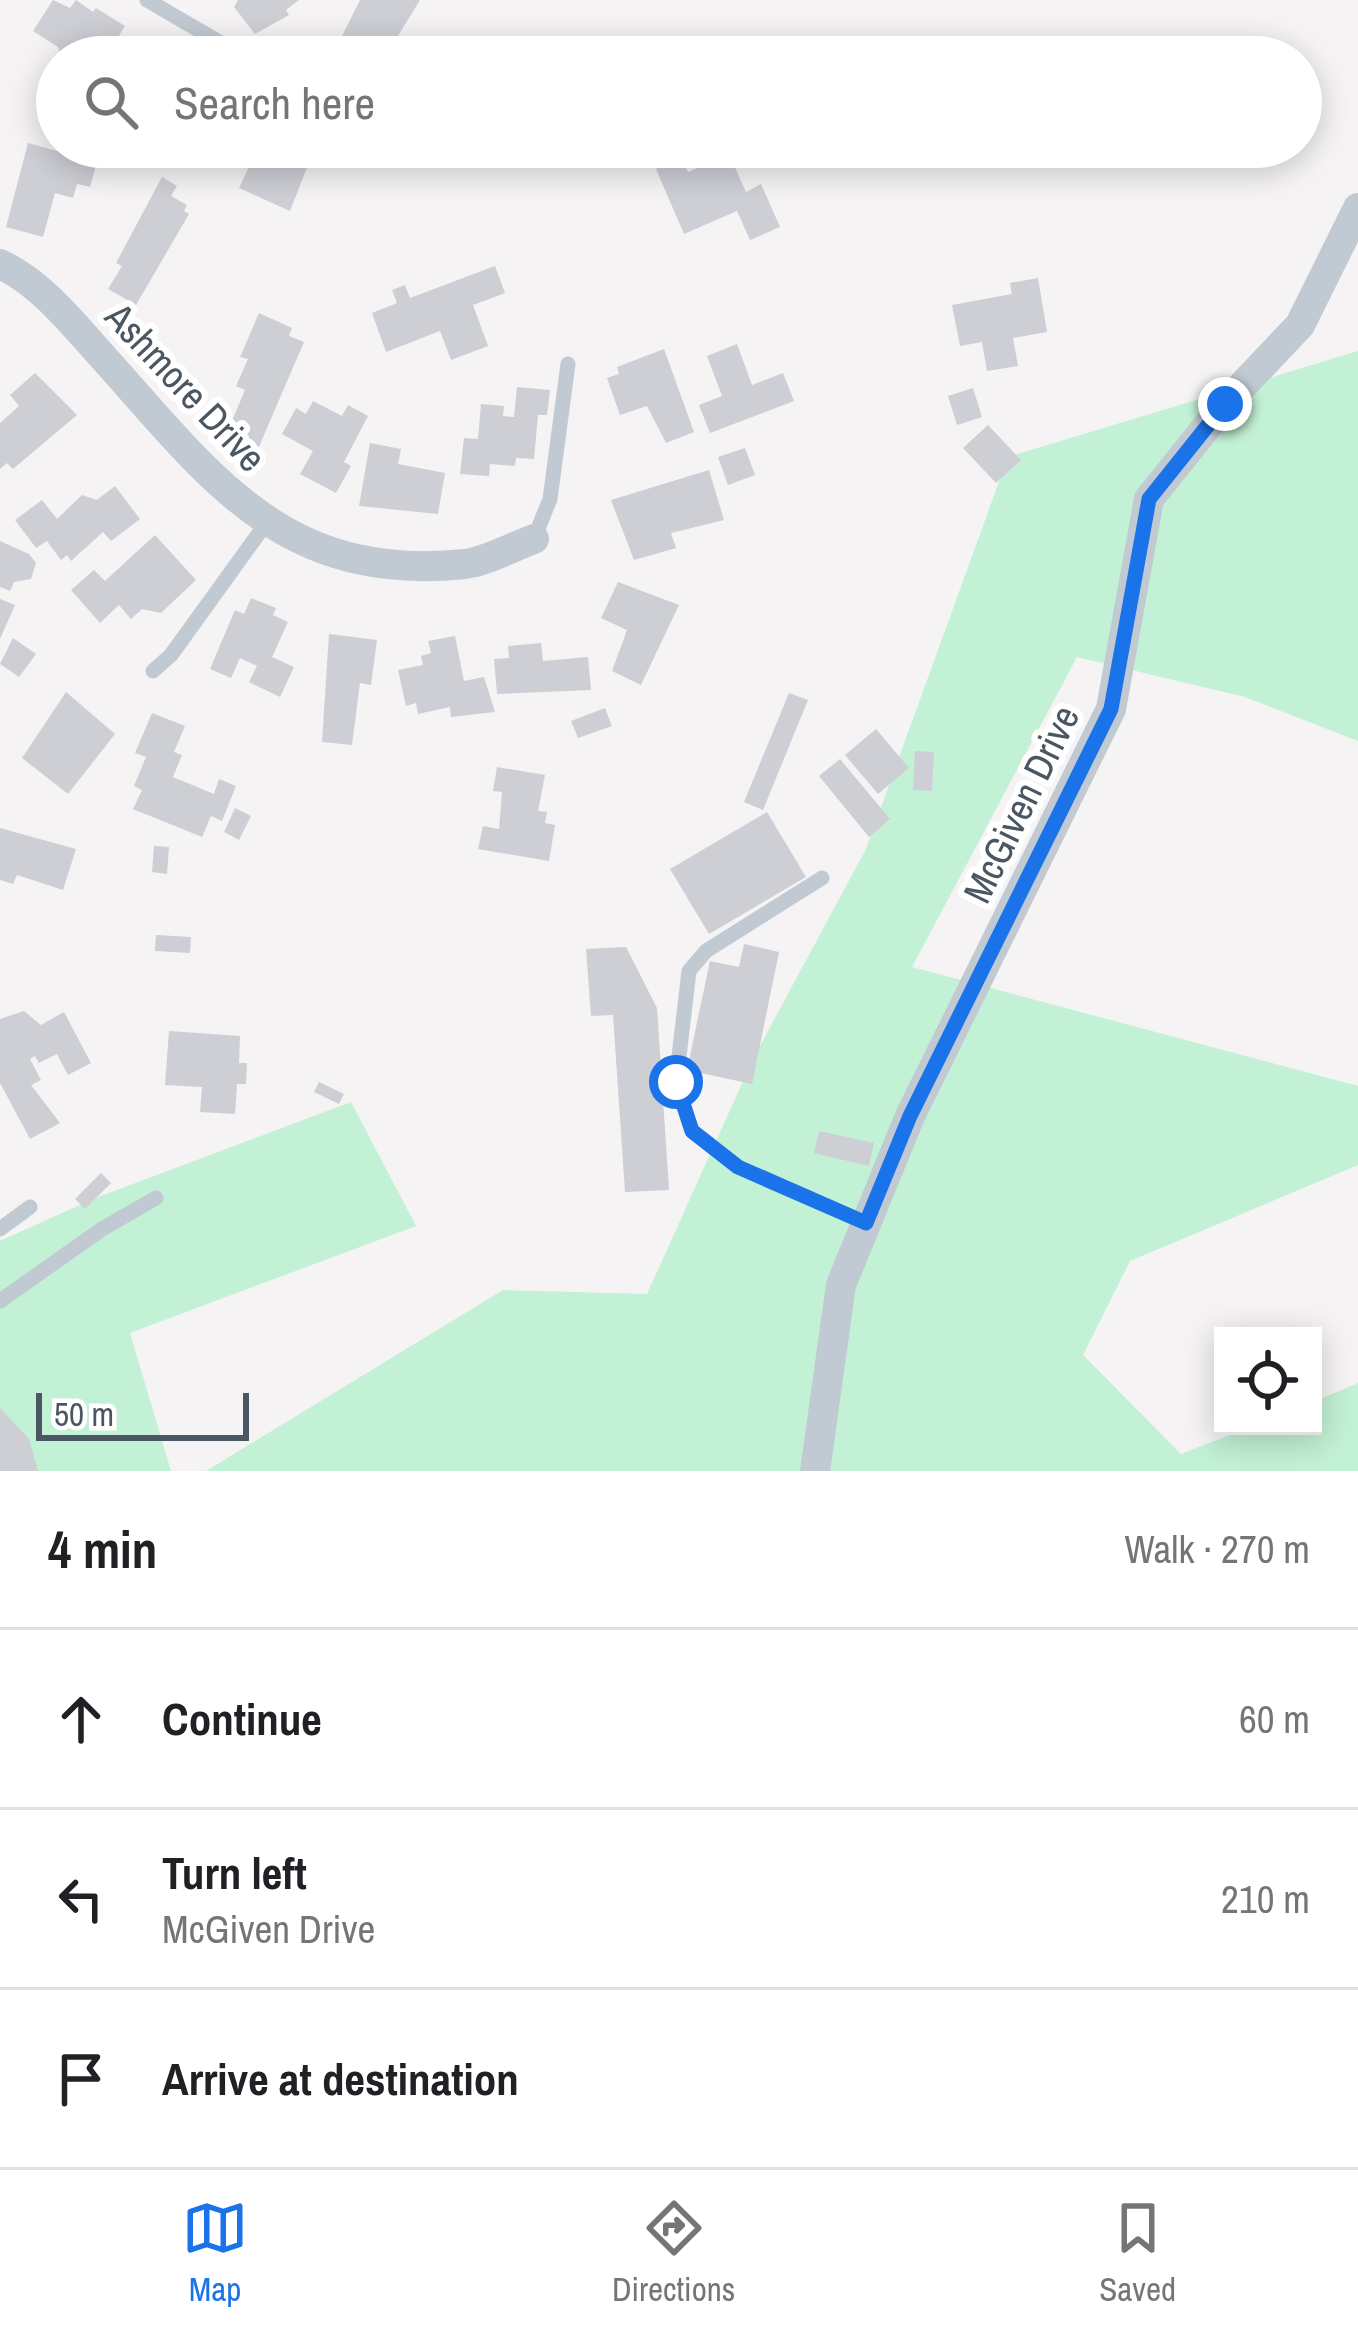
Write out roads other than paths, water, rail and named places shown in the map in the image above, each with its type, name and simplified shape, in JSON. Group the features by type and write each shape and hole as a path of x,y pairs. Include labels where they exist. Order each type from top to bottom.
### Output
{"street":[{"name":"McGiven Drive","path":"814,1471 841,1285 910,1116 1111,709 1149,499 1225,404 1300,325 1358,208"},
{"name":"Ashmore Drive","path":"0,264 38,289 212,478 266,522 304,544 389,562 468,564 534,539"}],"lane":[{"path":"147,0 209,36"},
{"path":"534,539 550,499 568,364"},
{"path":"153,671 170,655 266,522"},
{"path":"822,878 706,951 689,971 676,1082 692,1131 738,1167 866,1223"},
{"path":"0,1301 102,1228 157,1198"},
{"path":"0,1229 30,1207"}]}
